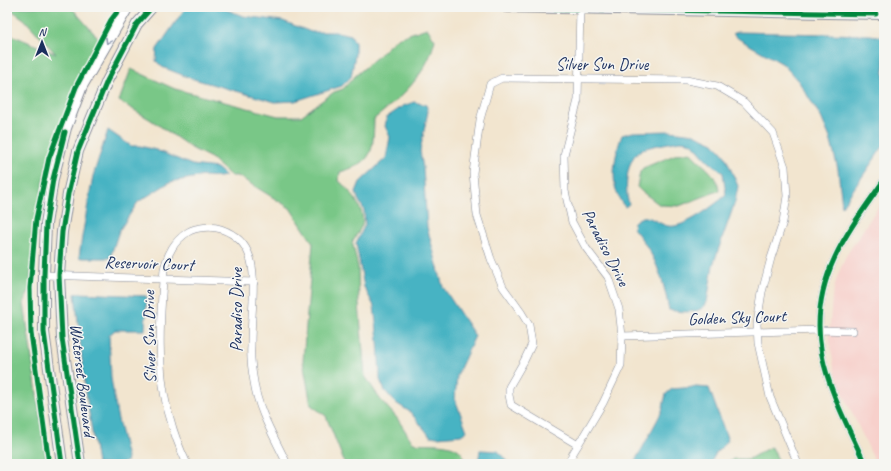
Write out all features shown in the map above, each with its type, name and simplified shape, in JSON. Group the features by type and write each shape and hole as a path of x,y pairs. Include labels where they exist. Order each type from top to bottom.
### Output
{"street":[{"name":"Waterset Boulevard","path":"62,464 44,332 46,224 53,179 66,128 82,86 128,7"},
{"name":"Waterset Boulevard","path":"80,464 62,338 59,275 63,224 78,151 107,81 126,44 137,24 152,7"},
{"path":"506,7 884,14"},
{"name":"Paradiso Drive","path":"568,464 603,403 621,365 622,336 619,309 608,277 586,248 572,222 565,191 564,155 578,100 580,8"},
{"name":"Silver Sun Drive","path":"578,445 511,405 509,387 532,344 529,325 503,287 491,259 477,215 473,172 480,120 490,84 502,78 686,80 717,86 744,102 773,133 785,167 787,196 784,222 771,258 762,292 757,324 758,343 770,397 798,464"},
{"path":"865,464 832,394 826,376 820,347 819,330 822,298 827,279 836,256 844,240 884,180"},
{"name":"Paradiso Drive","path":"163,279 167,256 182,236 192,230 206,228 219,229 230,233 245,246 253,268 254,282 251,348 254,383 261,408 286,464"},
{"name":"Reservoir Court","path":"44,275 254,282"},
{"name":"Silver Sun Drive","path":"163,279 160,354 163,386 169,417 187,464"},
{"name":"Golden Sky Court","path":"622,336 819,330 853,331"}],"shaded area":[{"path":"884,198 884,464 876,464 841,389 834,368 829,336 832,297 837,277 846,256"}],"green space":[{"path":"7,7 71,7 99,39 95,52 76,87 49,158 36,219 30,288 24,303 47,464 7,464 7,33 56,54 24,19"},
{"path":"427,28 435,40 423,69 411,85 374,119 372,148 369,154 360,164 340,172 339,181 356,201 362,213 363,219 361,227 352,241 358,267 359,304 365,376 380,399 397,418 413,443 437,444 453,447 459,450 463,456 465,464 345,464 326,416 311,405 303,361 313,243 290,208 238,176 231,176 211,158 193,149 151,120 119,101 131,69 175,89 278,116 301,116 334,92 343,89 397,38"},
{"path":"690,152 712,173 718,183 718,191 679,206 660,205 637,187 640,172 643,168 677,154"},
{"path":"770,447 773,449 780,464 727,464 733,459 749,459"}],"water":[{"path":"186,7 219,7 243,16 283,21 311,32 337,32 351,35 355,43 355,55 351,77 342,86 295,101 275,102 190,78 162,67 156,61 157,49"},
{"path":"737,32 870,35 884,37 884,145 842,206 838,169 830,138 821,117 799,82 783,64 739,39 733,34"},
{"path":"414,102 426,105 428,111 420,151 423,168 427,227 443,287 475,336 457,375 455,399 467,431 461,435 437,437 430,436 410,412 396,403 385,391 380,380 378,340 374,306 364,287 356,243 365,225 364,210 356,192 360,182 386,158 390,137 385,126 387,117 403,106"},
{"path":"108,130 131,146 140,146 156,150 192,165 217,168 226,176 204,176 170,182 138,202 119,231 110,258 83,258 79,257 93,176"},
{"path":"670,131 694,134 714,143 725,156 738,186 735,202 713,265 707,302 701,309 691,312 669,310 661,276 647,247 633,228 634,222 642,217 646,217 666,226 675,226 695,218 726,195 723,173 707,160 692,143 680,141 648,147 636,154 629,167 627,198 629,204 625,207 616,191 614,182 615,162 622,135 633,132"},
{"path":"75,294 146,296 147,298 145,330 115,330 109,335 111,378 117,415 127,458 126,462 120,464 97,464 85,387"},
{"path":"695,387 709,388 727,438 727,442 716,453 710,464 633,464 662,411 666,394 672,389"},
{"path":"480,450 498,451 510,464 478,464"}],"cycle path":[{"path":"49,464 31,333 30,288 36,219 49,158 76,87 111,20 121,7"},
{"path":"80,464 62,338 59,275 62,232 68,194 78,151 107,81 137,24 152,7"},
{"path":"506,7 876,14"},
{"path":"62,464 44,332 44,275 46,224 53,179 65,132"},
{"path":"865,464 831,388 824,363 820,338 819,313 824,286 835,257 852,227 884,180"}]}
